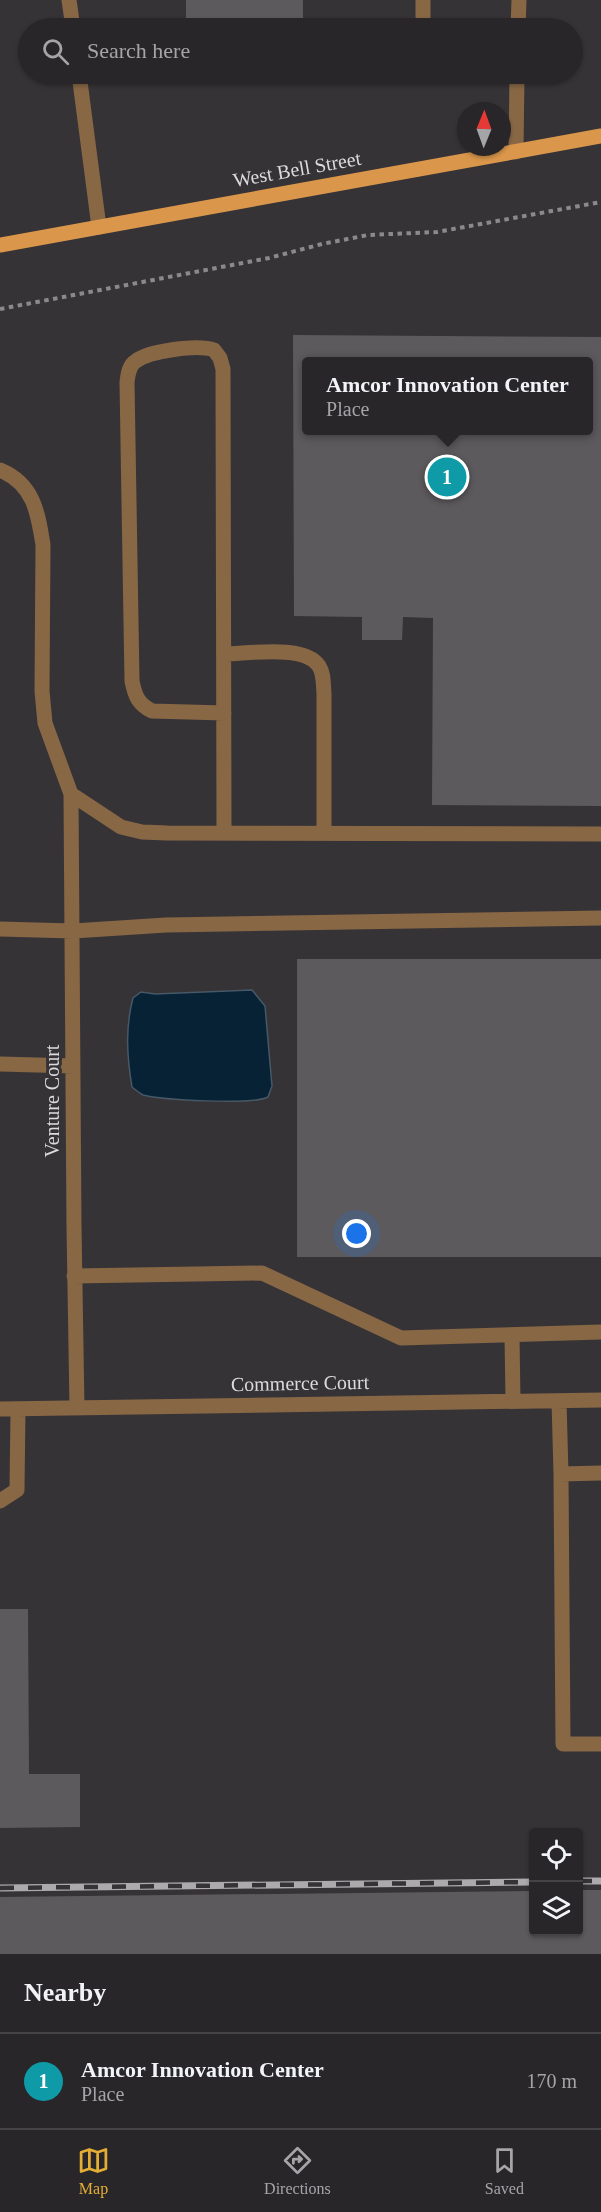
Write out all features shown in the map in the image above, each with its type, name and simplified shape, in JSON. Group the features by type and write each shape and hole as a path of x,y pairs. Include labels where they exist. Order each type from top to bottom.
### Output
{"main road":[{"name":"West Bell Street","path":"0,245 601,136"}],"street":[{"path":"69,0 71,18"},
{"path":"423,0 423,18"},
{"path":"518,18 519,0"},
{"path":"80,84 99,227"},
{"path":"516,152 517,84"},
{"path":"224,713 152,711 141,705 135,695 132,681 127,382 129,369 134,361 145,357 194,346 214,350 220,358 223,369 224,654 224,713 224,832"},
{"name":"Venture Court","path":"0,470 21,483 34,502 39,522 43,545 42,691 45,723 71,794 77,1408"},
{"path":"224,654 294,652 306,655 319,666 323,674 324,693 324,833"},
{"path":"71,794 121,827 142,832 601,834"},
{"path":"0,929 73,932 166,925 601,918"},
{"path":"0,1064 73,1066"},
{"path":"74,1275 262,1273 402,1338 601,1332"},
{"path":"512,1335 513,1401"},
{"name":"Commerce Court","path":"0,1409 601,1400"},
{"path":"559,1401 564,1744 601,1744"},
{"path":"0,1501 17,1490 18,1409"},
{"path":"561,1474 601,1473"}],"path":[{"path":"0,309 269,258 368,235 437,232 601,202"}],"water":[{"path":"252,990 265,1006 272,1086 268,1097 245,1101 187,1100 143,1095 132,1087 128,1042 133,998 141,992 155,994"}],"building":[{"path":"186,0 303,0 303,18 186,18"},
{"path":"293,335 601,337 601,806 432,805 433,618 403,617 402,640 362,640 362,617 294,616"},
{"path":"297,959 601,959 601,1257 297,1257"},
{"path":"0,1609 28,1609 29,1774 80,1774 80,1827 0,1828"},
{"path":"583,1890 601,1890 601,1954 0,1954 0,1897 529,1891 529,1936 583,1936"}],"railway":[{"path":"583,1881 601,1881"},
{"path":"0,1888 529,1882"}],"place":[{"name":"Amcor Innovation Center","path":"447,477"}]}
